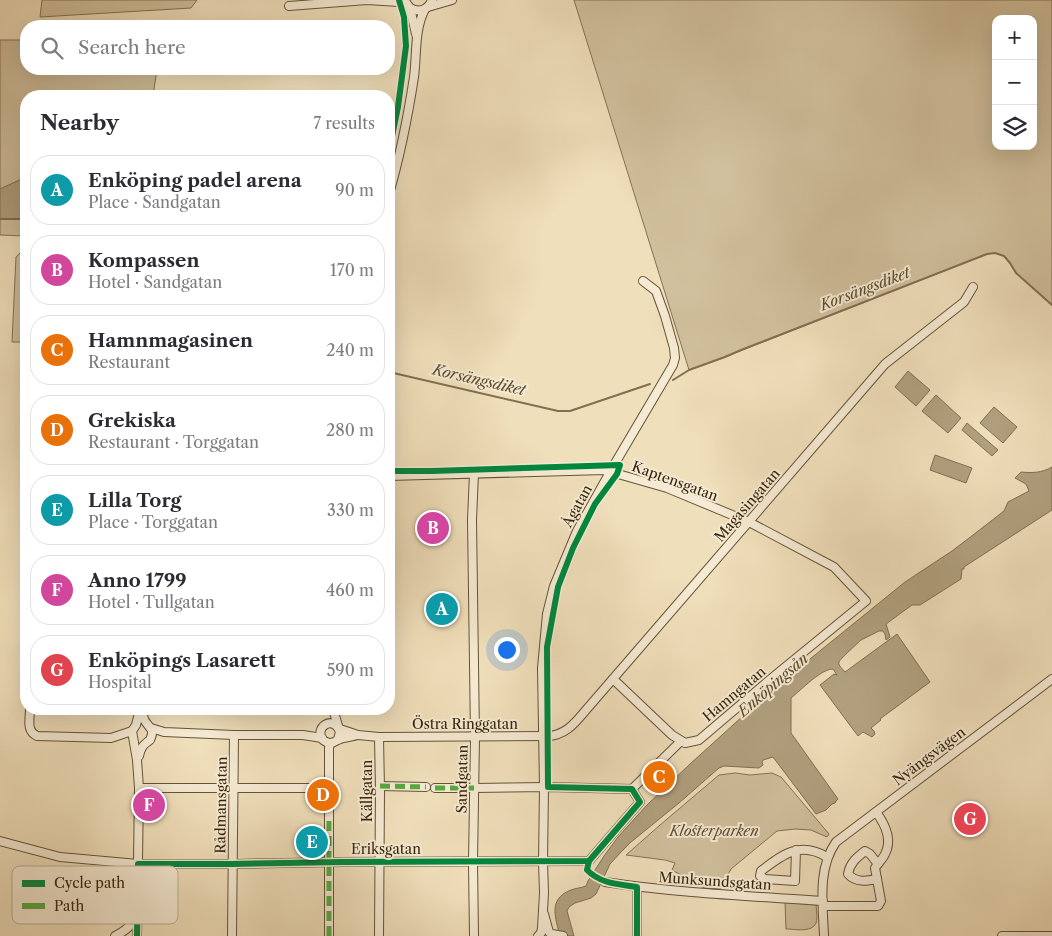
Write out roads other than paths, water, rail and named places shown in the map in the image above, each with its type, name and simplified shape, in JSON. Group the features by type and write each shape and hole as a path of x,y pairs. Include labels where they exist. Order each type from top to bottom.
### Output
{"street":[{"path":"289,6 377,0 408,4 420,11 428,5 452,0"},
{"path":"408,4 416,39"},
{"path":"395,167 414,74 416,39 421,17 428,5"},
{"name":"Ågatan","path":"548,935 544,912 542,668 547,614 554,586 577,531 673,365 675,358 669,332 656,292 643,281"},
{"name":"Magasingatan","path":"543,736 554,736 572,726 885,364 964,302 973,288"},
{"name":"Kaptensgatan","path":"395,476 604,470 667,488 749,522 834,567 866,602"},
{"name":"Sandgatan","path":"474,473 472,520 475,737 474,936"},
{"name":"Hamngatan","path":"683,742 699,740 866,602"},
{"path":"435,788 544,787 632,789 683,742 672,735 613,679"},
{"name":"Nyängsvägen","path":"824,936 823,875 827,857 836,842 1052,679"},
{"path":"30,715 30,728 38,736 111,738 134,732 142,723 164,732 303,735 322,738"},
{"path":"138,715 134,732 139,788 138,864"},
{"path":"137,760 141,748 152,732 143,715"},
{"path":"329,715 320,733 322,738 330,743 336,742 340,736 334,715"},
{"path":"303,735 332,723 339,728"},
{"name":"Östra Ringgatan","path":"339,728 358,735 379,737 543,736"},
{"path":"134,732 138,742 147,741 164,732"},
{"name":"Rådmansgatan","path":"232,936 234,735"},
{"name":"Östra Ringgatan","path":"338,739 358,735"},
{"name":"Källgatan","path":"379,737 379,936"},
{"path":"329,936 330,743"},
{"path":"380,786 426,787"},
{"path":"139,788 329,788"},
{"path":"543,862 589,861 640,802 632,789"},
{"path":"876,812 886,826 888,843 885,855 876,868 877,879 861,881 852,879 848,874 852,862 865,852 870,854 878,864"},
{"name":"Eriksgatan","path":"0,841 60,857 138,864 543,862"},
{"path":"796,850 795,881 765,880 760,876 761,872 774,862 789,853 796,850 799,849 812,851 827,857"},
{"name":"Munksundsgatan","path":"605,882 637,887 823,904 878,906 881,901 877,879"},
{"path":"637,887 637,936"},
{"path":"114,936 120,934 132,924"},
{"path":"1002,936 1052,936"}],"waterway":[{"name":"Korsängsdiket","path":"0,219 20,219"},
{"name":"Korsängsdiket","path":"673,380 689,370 987,254 995,253 1004,256 1016,273 1052,305"},
{"name":"Korsängsdiket","path":"395,373 558,411 570,411 650,384"}],"place":[{"name":"Kompassen","path":"433,528"},
{"name":"Enköping padel arena","path":"442,609"},
{"name":"Hamnmagasinen","path":"659,777"},
{"name":"Grekiska","path":"323,795"},
{"name":"Anno 1799","path":"149,805"},
{"name":"Enköpings Lasarett","path":"970,819"},
{"name":"Lilla Torg","path":"312,842"}],"water label":[{"name":"Enköpingsån","path":"773,685"}],"park label":[{"name":"Klosterparken","path":"714,831"}]}
